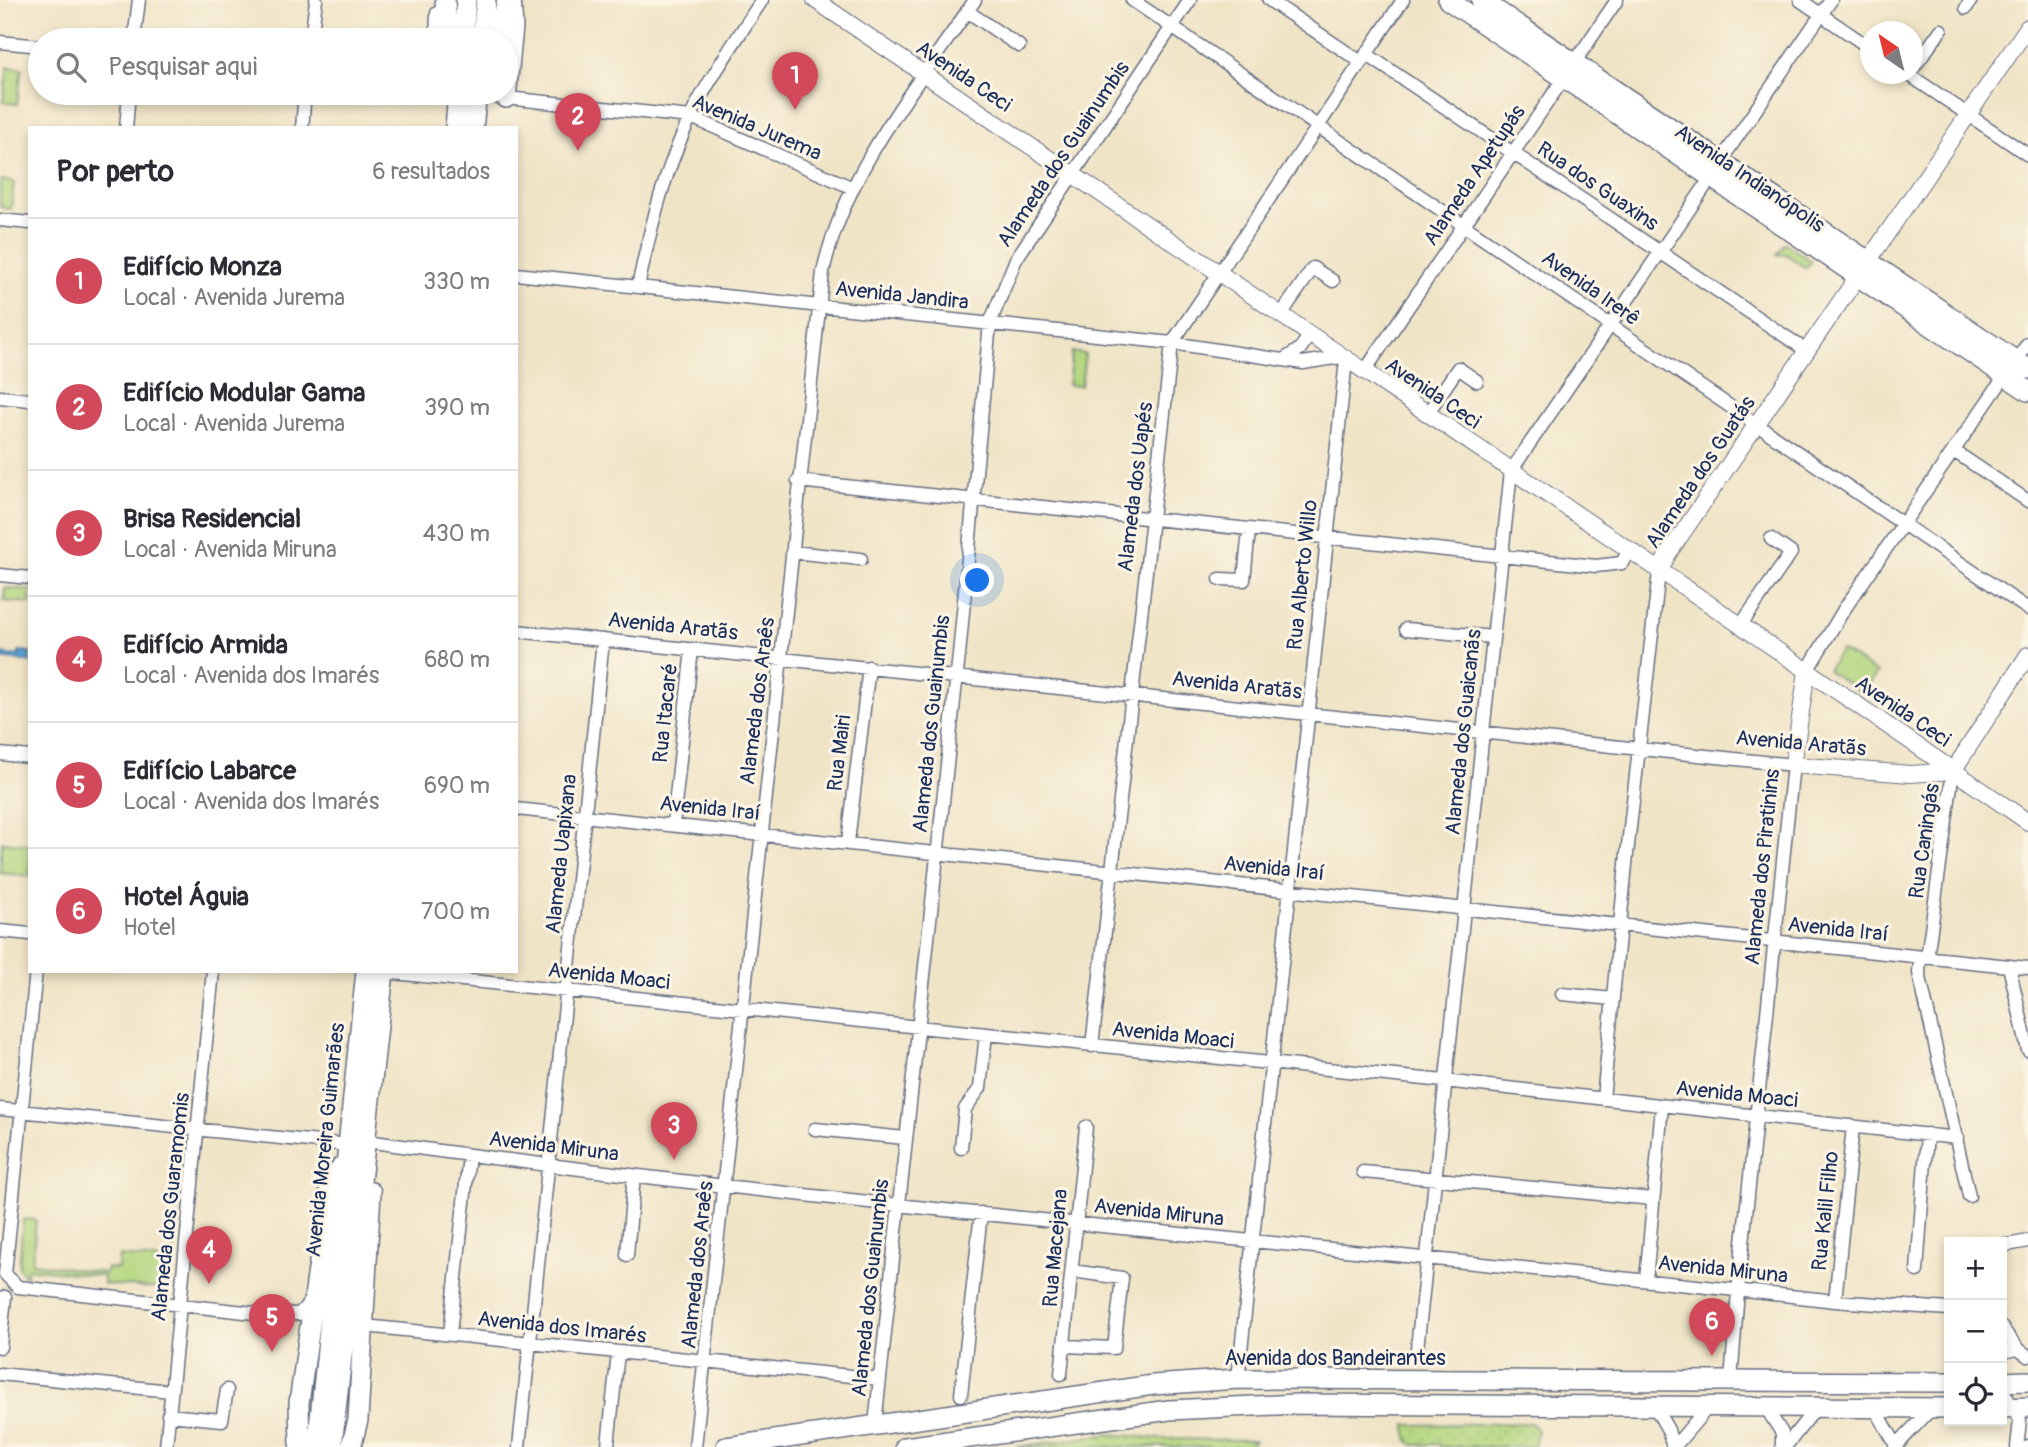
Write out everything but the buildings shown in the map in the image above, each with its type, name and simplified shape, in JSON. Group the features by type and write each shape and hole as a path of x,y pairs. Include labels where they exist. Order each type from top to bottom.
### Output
{"main road":[{"path":"445,0 446,28"},
{"path":"464,28 466,0"},
{"path":"483,28 486,0"},
{"path":"501,28 509,0"},
{"path":"509,0 513,28"},
{"name":"Avenida Indianópolis","path":"1448,0 1569,70"},
{"name":"Avenida Indianópolis","path":"1481,0 1569,70 1863,270 2016,369 2028,391"},
{"path":"454,105 461,126"},
{"path":"461,126 467,105"},
{"name":"Avenida Moreira Guimarães","path":"356,1154 366,973"},
{"name":"Avenida Moreira Guimarães","path":"338,1312 356,1154 384,973"},
{"path":"300,1447 299,1403 317,1294 329,1192 337,1171 356,1154 370,1186 372,1208 358,1420 351,1447"},
{"path":"317,1447 338,1312"},
{"path":"332,1447 338,1312"},
{"name":"Avenida dos Bandeirantes","path":"726,1447 1153,1385 1238,1379 1944,1382"},
{"path":"2007,1382 2028,1381"},
{"path":"905,1447 1203,1407 1297,1404 1940,1408"},
{"path":"358,1420 361,1447"}],"street":[{"path":"136,28 139,0"},
{"path":"312,28 316,0"},
{"path":"437,28 438,0"},
{"path":"638,287 666,178 691,117 762,0"},
{"name":"Avenida Ceci","path":"815,0 1217,275 1629,549 2028,822"},
{"name":"Avenida Irerê","path":"1132,0 1465,223 1611,326 2028,609"},
{"name":"Alameda dos Guainumbis","path":"875,1424 956,676 990,323 1016,259 1190,0"},
{"name":"Rua dos Guaxins","path":"1269,0 1513,152 1807,351"},
{"name":"Alameda dos Uapés","path":"1092,1046 1172,343 1403,0"},
{"name":"Alameda Apetupás","path":"1364,372 1617,0"},
{"path":"1800,0 1860,41"},
{"name":"Alameda dos Guaicanãs","path":"1417,1349 1511,471 1831,0"},
{"path":"971,6 1019,46"},
{"name":"Alameda dos Araês","path":"695,1447 782,659 817,306 829,244 853,188 971,6"},
{"name":"Alameda dos Guatás","path":"1603,1099 1659,572 1668,554 2028,27"},
{"path":"1923,55 1941,30"},
{"path":"0,42 28,45"},
{"path":"1923,82 2028,155"},
{"name":"Avenida Jurema","path":"518,99 691,117 853,188"},
{"path":"126,126 128,105"},
{"path":"302,126 305,105"},
{"path":"0,219 28,223"},
{"path":"1280,316 1313,268 1333,281"},
{"name":"Avenida Jandira","path":"518,274 1172,343 1283,360 1315,363 1344,359"},
{"path":"1283,360 1300,349 1309,336"},
{"name":"Alameda dos Piratinins","path":"1731,1381 1793,765 1807,671 1843,611 1954,451 2016,369 2028,343"},
{"name":"Rua Alberto Willo","path":"1238,1379 1344,359"},
{"path":"1427,414 1458,368 1477,381"},
{"path":"0,397 28,400"},
{"path":"1954,451 2028,501"},
{"path":"798,481 1501,557 1615,565 1626,559 1629,549"},
{"path":"1220,579 1244,580 1250,530"},
{"path":"1740,626 1791,553 1771,539"},
{"path":"792,552 861,559"},
{"path":"0,575 28,578"},
{"path":"1406,629 1493,637"},
{"name":"Avenida Aratãs","path":"518,631 1793,765 1911,774 1954,771"},
{"name":"Alameda Uapixana","path":"519,1447 603,640"},
{"name":"Rua Itacaré","path":"673,824 692,649"},
{"path":"1954,771 2028,655"},
{"name":"Rua Mairi","path":"848,842 869,667"},
{"path":"0,754 28,757"},
{"name":"Rua Caningás","path":"1954,771 1924,958 1919,973 1969,1196"},
{"name":"Avenida Iraí","path":"518,809 761,832 936,853 2028,968"},
{"path":"0,931 28,934"},
{"path":"2009,966 2028,1050"},
{"path":"36,973 3,1277 18,1287 292,1315 305,1311 317,1294"},
{"name":"Alameda dos Guaramomis","path":"166,1447 213,973"},
{"name":"Avenida Moaci","path":"394,973 1444,1081 1957,1138"},
{"path":"1562,994 1613,999"},
{"path":"961,1148 965,1108 980,1088 986,1034"},
{"path":"1646,1280 1662,1106"},
{"name":"Avenida Miruna","path":"0,1109 198,1129 356,1154 469,1156 1251,1241 1835,1301 1944,1309"},
{"name":"Rua Kalil Filho","path":"1835,1301 1853,1126"},
{"name":"Rua Macejana","path":"1061,1374 1086,1127"},
{"path":"815,1129 905,1138"},
{"path":"1917,1271 1927,1134"},
{"path":"450,1334 469,1156"},
{"path":"1363,1172 1653,1199"},
{"path":"627,1255 634,1175"},
{"path":"961,1395 981,1213"},
{"path":"2007,1245 2028,1241"},
{"path":"1064,1346 1114,1348 1122,1278 1072,1271"},
{"path":"0,1347 2,1294 18,1287"},
{"name":"Avenida dos Imarés","path":"365,1326 880,1379"},
{"path":"2007,1334 2023,1353"},
{"path":"608,1445 618,1353"},
{"path":"0,1374 171,1391"},
{"path":"168,1415 222,1420 227,1390"},
{"path":"1655,1407 1668,1430 1673,1447"},
{"path":"2014,1407 2021,1430 2017,1447"},
{"path":"1673,1447 1708,1408"},
{"path":"1766,1408 1782,1433 1784,1447"},
{"path":"1784,1447 1816,1408"},
{"path":"1875,1408 1896,1446 1940,1408"}],"green space":[{"path":"8,67 22,68 17,104 3,102"},
{"path":"0,180 14,182 11,209 0,207"},
{"path":"1785,243 1811,261 1806,268 1786,254 1777,255"},
{"path":"1072,352 1085,354 1081,386 1068,385"},
{"path":"5,588 28,590 28,603 4,601"},
{"path":"1841,650 1877,673 1863,694 1827,670"},
{"path":"2,842 28,845 28,876 0,873"},
{"path":"23,1219 36,1220 32,1263 106,1273 107,1268 118,1269 119,1256 168,1261 170,1234 174,1235 170,1283 161,1289 103,1284 103,1276 27,1268 26,1277 19,1268"},
{"path":"1531,1423 1537,1430 1534,1447 1440,1447 1440,1444 1413,1445 1407,1439 1407,1425"},
{"path":"1110,1434 1163,1439 1255,1440 1250,1447 1015,1447"}],"water":[{"path":"19,651 28,652 28,662 0,658 0,654 19,656"}],"place":[{"name":"Edifício Monza","path":"795,110"},
{"name":"Edifício Modular Gama","path":"578,151"},
{"name":"Brisa Residencial","path":"674,1160"},
{"name":"Edifício Armida","path":"209,1284"},
{"name":"Edifício Labarce","path":"272,1352"},
{"name":"Hotel Águia","path":"1712,1356"}]}
